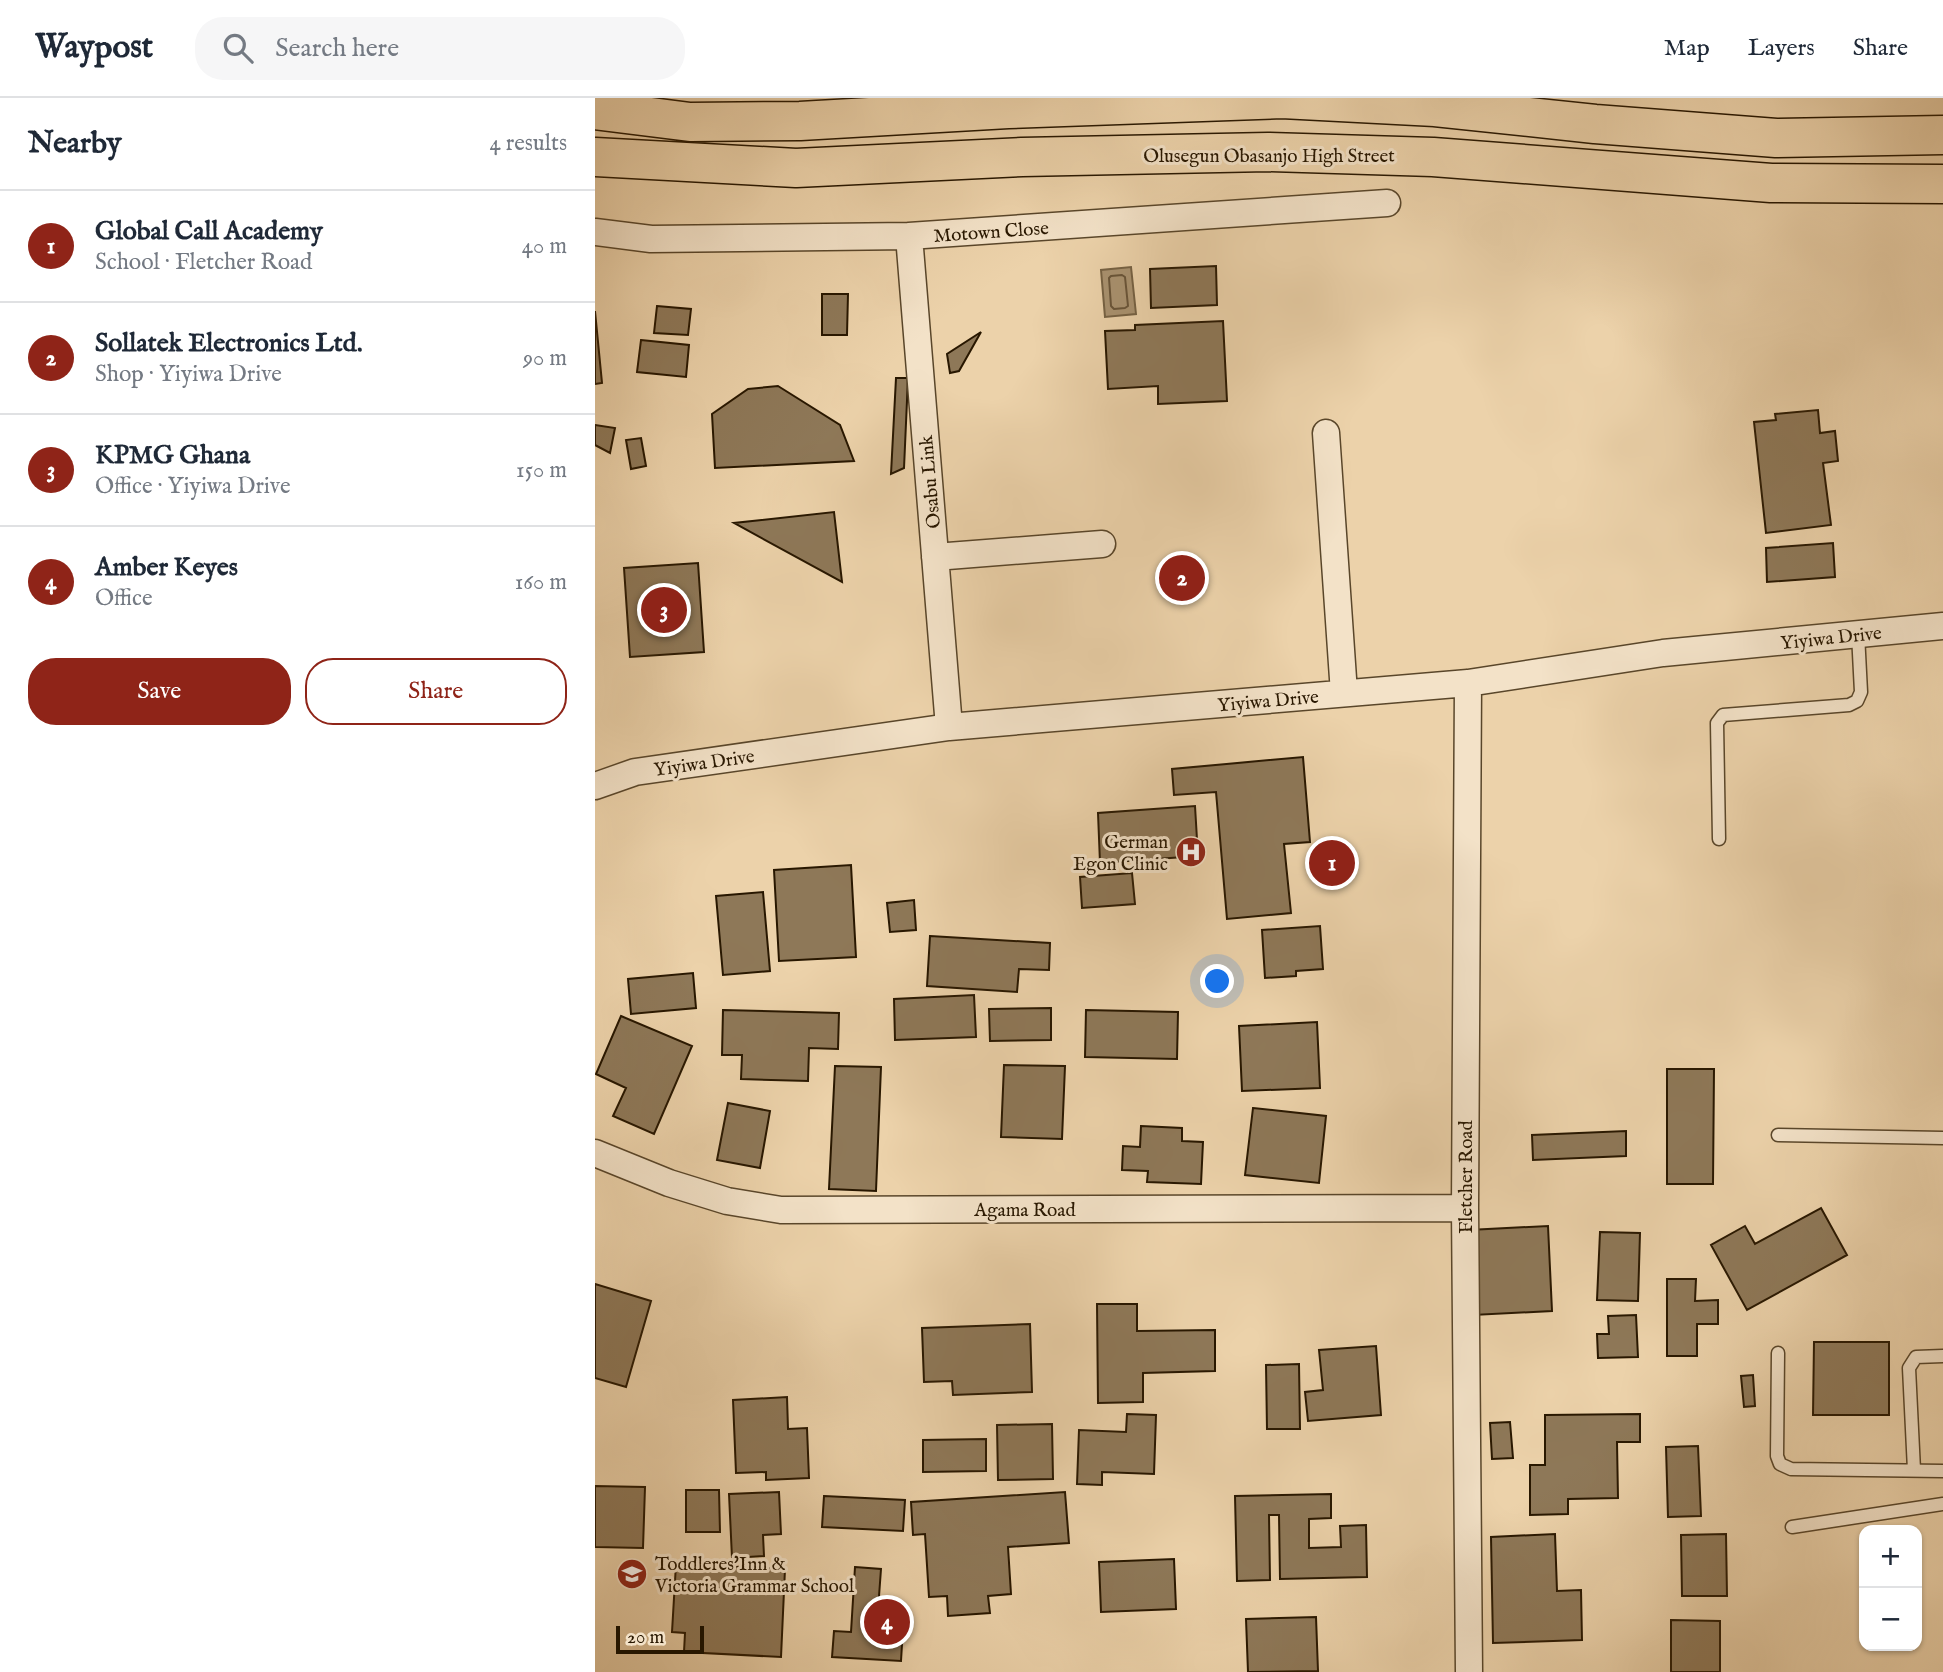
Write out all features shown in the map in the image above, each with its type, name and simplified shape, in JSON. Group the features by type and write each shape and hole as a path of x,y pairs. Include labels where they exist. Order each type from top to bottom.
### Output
{"main road":[{"path":"595,110 690,122 800,121 1008,109 1282,99 1434,107 1595,124 1776,138 1943,135"},
{"name":"Olusegun Obasanjo High Street","path":"595,157 796,168 1022,157 1268,152 1433,157 1771,183 1943,184"}],"street":[{"name":"Motown Close","path":"595,232 651,239 909,236 1387,203"},
{"name":"Osabu Link","path":"909,236 950,727"},
{"path":"1326,433 1344,693"},
{"path":"935,557 1102,544"},
{"name":"Yiyiwa Drive","path":"595,786 635,772 950,727 1468,682 1663,653 1943,626"},
{"name":"Fletcher Road","path":"1468,682 1465,1208 1469,1672"},
{"name":"Agama Road","path":"595,1153 669,1183 727,1201 781,1210 1465,1208"}],"lane":[{"path":"1719,839 1717,723 1723,715 1849,705 1857,701 1861,692 1858,634"},
{"path":"1778,1135 1943,1138"},
{"path":"1778,1353 1777,1456 1780,1464 1791,1469 1943,1471"},
{"path":"1914,1470 1909,1368 1916,1357 1943,1356"},
{"path":"1792,1527 1943,1504"}],"water":[{"path":"1131,267 1136,314 1105,317 1101,270"}],"building":[{"path":"1216,266 1217,305 1151,308 1150,269"},
{"path":"822,294 848,294 847,335 822,335"},
{"path":"657,306 691,309 688,335 654,333"},
{"path":"595,311 602,383 595,384"},
{"path":"1223,321 1227,401 1158,404 1158,386 1108,389 1105,331 1135,330 1135,325"},
{"path":"981,332 959,371 950,373 947,354"},
{"path":"641,340 689,345 686,377 637,372"},
{"path":"896,378 908,378 904,468 891,474"},
{"path":"778,386 840,425 854,461 715,468 712,414 748,389"},
{"path":"1818,410 1820,433 1835,431 1838,461 1823,463 1831,525 1766,533 1754,422 1776,420 1775,414"},
{"path":"595,425 615,428 610,453 595,445"},
{"path":"641,438 646,466 631,469 626,440"},
{"path":"834,512 842,582 734,523"},
{"path":"1833,543 1835,577 1767,582 1766,548"},
{"path":"698,563 704,652 630,657 624,568"},
{"path":"1303,757 1310,842 1284,844 1291,913 1227,919 1216,792 1174,795 1172,769"},
{"path":"1195,806 1198,856 1100,863 1098,813"},
{"path":"851,865 856,957 779,961 774,870"},
{"path":"1132,873 1135,904 1082,908 1080,877"},
{"path":"763,892 770,971 723,975 716,896"},
{"path":"914,900 916,930 890,932 887,903"},
{"path":"1320,926 1323,969 1296,971 1296,976 1265,978 1262,930"},
{"path":"930,936 1050,943 1049,970 1019,969 1017,992 927,986"},
{"path":"693,973 696,1008 631,1014 628,979"},
{"path":"974,995 976,1037 895,1040 894,999"},
{"path":"1051,1008 1051,1040 990,1041 989,1009"},
{"path":"723,1010 839,1013 838,1049 809,1048 808,1081 741,1079 742,1055 722,1055"},
{"path":"1086,1010 1178,1012 1177,1059 1085,1057"},
{"path":"621,1016 692,1046 654,1134 613,1116 626,1088 596,1074"},
{"path":"1317,1022 1320,1088 1242,1091 1239,1026"},
{"path":"1004,1065 1065,1066 1062,1139 1001,1137"},
{"path":"835,1066 881,1067 876,1191 829,1189"},
{"path":"1667,1069 1714,1069 1713,1184 1667,1184"},
{"path":"728,1103 770,1111 760,1168 717,1160"},
{"path":"1253,1108 1326,1116 1319,1183 1245,1175"},
{"path":"1141,1126 1182,1128 1182,1141 1203,1142 1201,1184 1147,1182 1148,1171 1122,1170 1123,1146 1140,1147"},
{"path":"1626,1131 1626,1156 1533,1160 1532,1135"},
{"path":"1821,1208 1847,1255 1747,1310 1711,1245 1745,1226 1755,1244"},
{"path":"1548,1226 1552,1311 1473,1315 1469,1230"},
{"path":"1600,1232 1640,1233 1638,1301 1597,1300"},
{"path":"1667,1279 1696,1279 1695,1301 1718,1300 1718,1324 1697,1324 1697,1356 1667,1356"},
{"path":"595,1284 651,1301 626,1387 595,1378"},
{"path":"1097,1304 1137,1304 1137,1331 1215,1330 1215,1371 1143,1373 1143,1402 1098,1403"},
{"path":"1636,1315 1638,1357 1598,1358 1597,1334 1609,1334 1608,1316"},
{"path":"1030,1324 1032,1392 953,1395 952,1381 924,1382 922,1328"},
{"path":"1814,1342 1889,1342 1889,1415 1813,1415"},
{"path":"1376,1346 1381,1415 1308,1421 1305,1392 1323,1390 1319,1350"},
{"path":"1299,1364 1300,1429 1267,1429 1266,1365"},
{"path":"1753,1375 1755,1406 1744,1407 1741,1376"},
{"path":"787,1397 788,1429 807,1428 809,1478 766,1480 766,1472 736,1473 733,1400"},
{"path":"1127,1414 1156,1415 1154,1474 1102,1472 1102,1485 1077,1484 1079,1430 1126,1432"},
{"path":"1640,1414 1640,1442 1617,1442 1618,1498 1568,1499 1568,1514 1530,1515 1530,1465 1545,1465 1545,1415"},
{"path":"1510,1422 1513,1458 1492,1459 1490,1423"},
{"path":"1052,1424 1053,1479 998,1480 997,1425"},
{"path":"986,1439 986,1471 923,1472 923,1440"},
{"path":"1698,1446 1701,1516 1668,1517 1666,1447"},
{"path":"595,1486 645,1487 643,1548 595,1547"},
{"path":"686,1490 719,1490 720,1532 686,1532"},
{"path":"779,1492 781,1534 763,1535 764,1556 732,1558 729,1494"},
{"path":"1065,1492 1069,1543 1008,1547 1011,1594 988,1596 990,1613 948,1616 947,1596 929,1597 925,1534 913,1535 911,1502"},
{"path":"1331,1494 1331,1518 1309,1519 1309,1548 1341,1547 1340,1526 1366,1525 1367,1577 1280,1579 1279,1515 1269,1515 1270,1580 1237,1581 1235,1496"},
{"path":"824,1496 905,1500 903,1531 822,1527"},
{"path":"1555,1534 1557,1591 1581,1590 1582,1640 1493,1643 1491,1537"},
{"path":"1726,1534 1727,1596 1682,1596 1681,1535"},
{"path":"1174,1559 1176,1609 1101,1612 1099,1562"},
{"path":"676,1564 785,1569 781,1657 684,1652 685,1633 672,1632"},
{"path":"855,1567 881,1569 878,1610 904,1611 901,1661 832,1657 834,1631 851,1632"},
{"path":"1316,1617 1318,1671 1248,1672 1246,1619"},
{"path":"1671,1620 1720,1621 1720,1672 1671,1672"}],"place":[{"name":"Sollatek Electronics Ltd.","path":"1182,578"},
{"name":"KPMG Ghana","path":"664,610"},
{"name":"German Egon Clinic","path":"1191,852"},
{"name":"Global Call Academy","path":"1332,863"},
{"name":"Toddleres'Inn & Victoria Grammar School","path":"632,1574"},
{"name":"Amber Keyes","path":"887,1622"}]}
